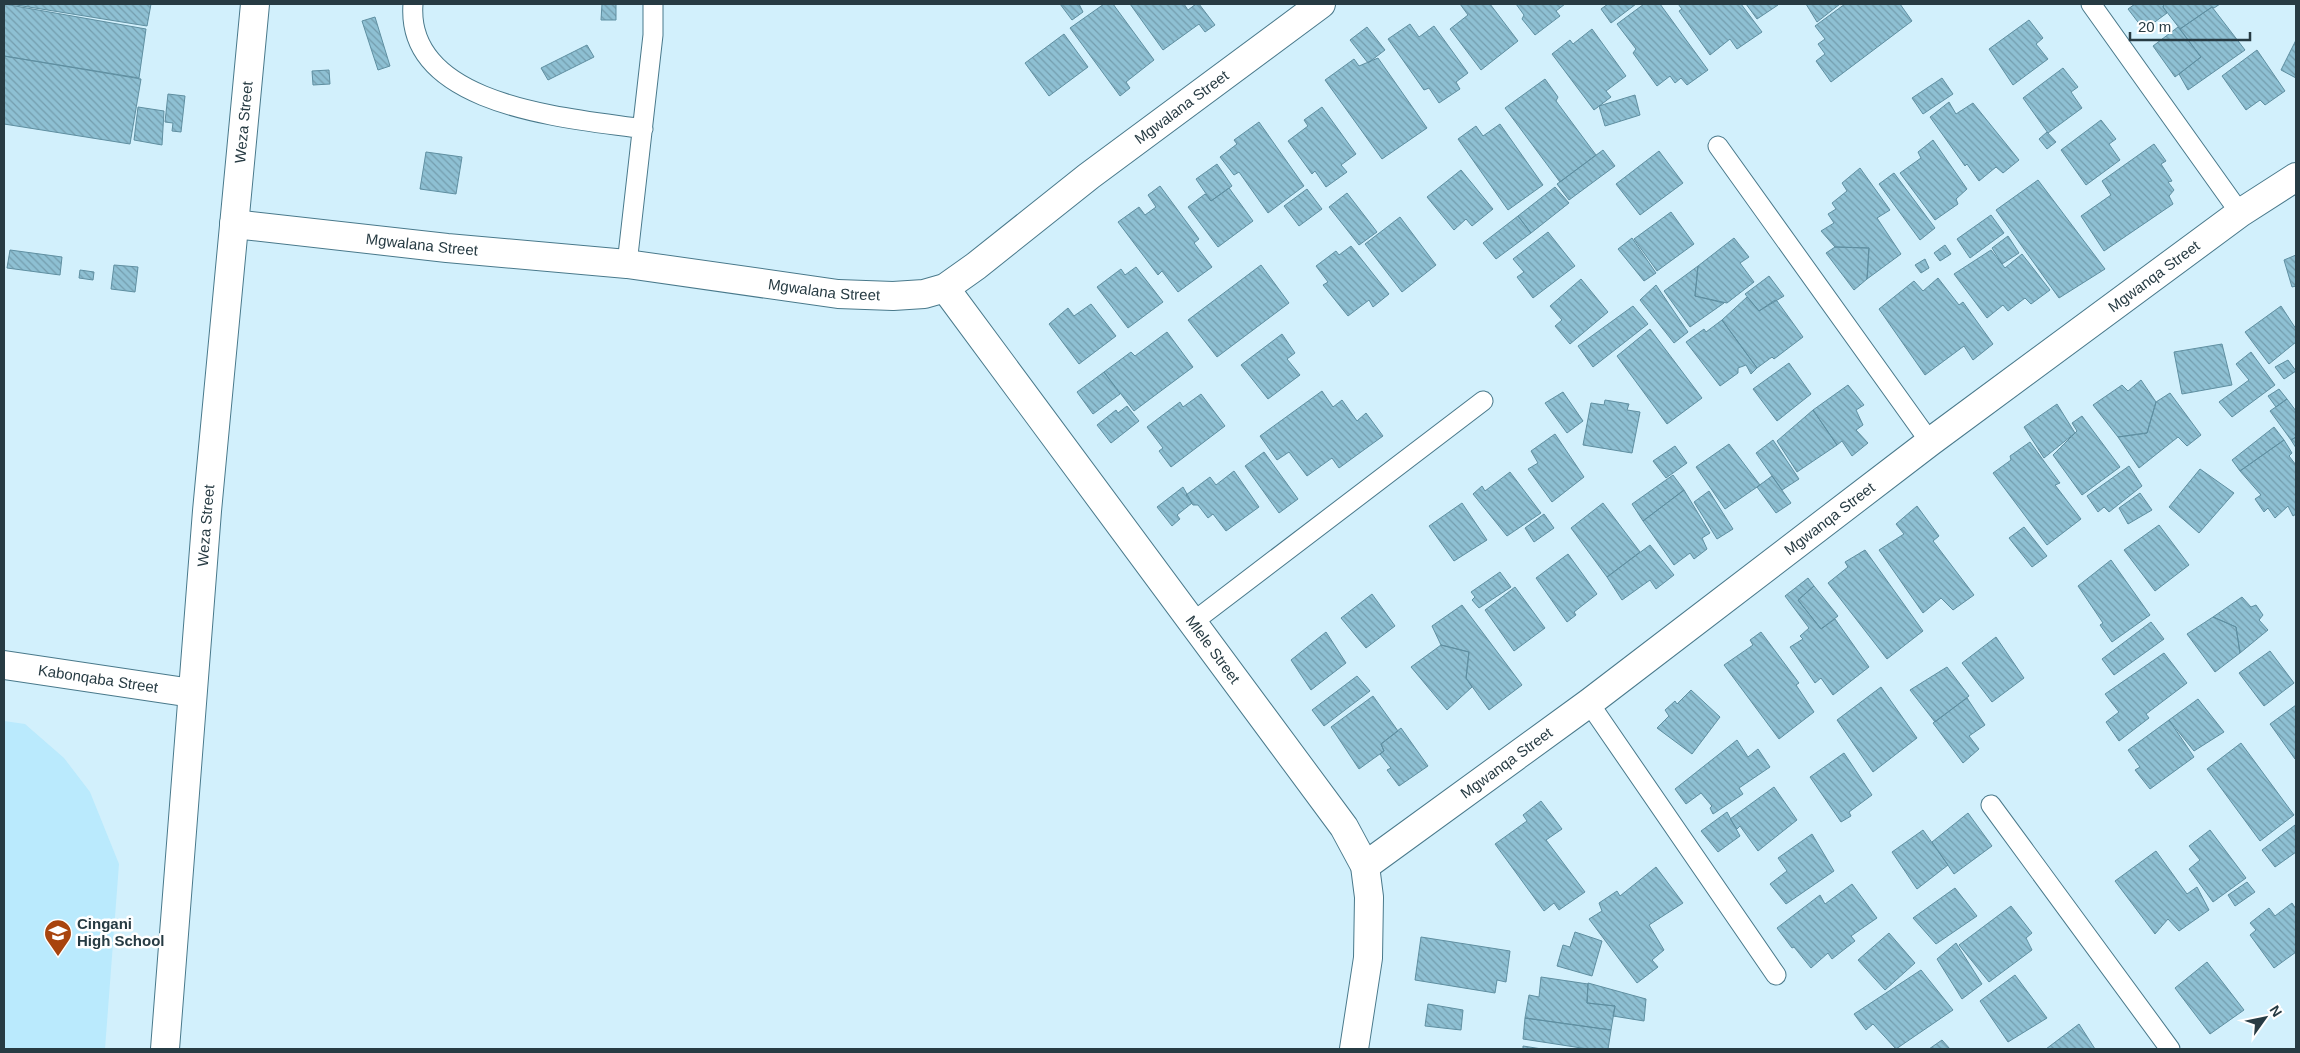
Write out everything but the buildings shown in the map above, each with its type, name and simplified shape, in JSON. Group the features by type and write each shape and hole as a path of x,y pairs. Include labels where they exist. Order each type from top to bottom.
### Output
{"street":[{"name":"Weza Street","path":"165,1049 192,693 255,4"},
{"name":"Mgwalana Street","path":"234,224 447,248 627,264 838,294 893,296 924,294 945,288 1089,176 1322,4"},
{"name":"Mgwanqa Street","path":"1365,866 1589,704 1930,442 2240,213 2296,177"},
{"name":"Mlele Street","path":"945,288 1344,827 1365,866 1369,897 1368,958 1354,1049"},
{"name":"Kabonqaba Street","path":"4,665 192,693"}],"lane":[{"path":"413,4 412,12 418,41 436,66 460,85 495,102 530,112 643,129"},
{"path":"627,264 654,35 652,4"},
{"path":"2091,4 2240,213"},
{"path":"1718,146 1930,442"},
{"path":"1193,622 1483,401"},
{"path":"1589,704 1776,975"},
{"path":"1991,805 2170,1049"}],"shaded area":[{"name":"Cingani High School","path":"4,721 25,724 64,758 90,792 119,864 105,1049 4,1049"}],"place":[{"name":"Cingani High School","path":"58,957"}]}
